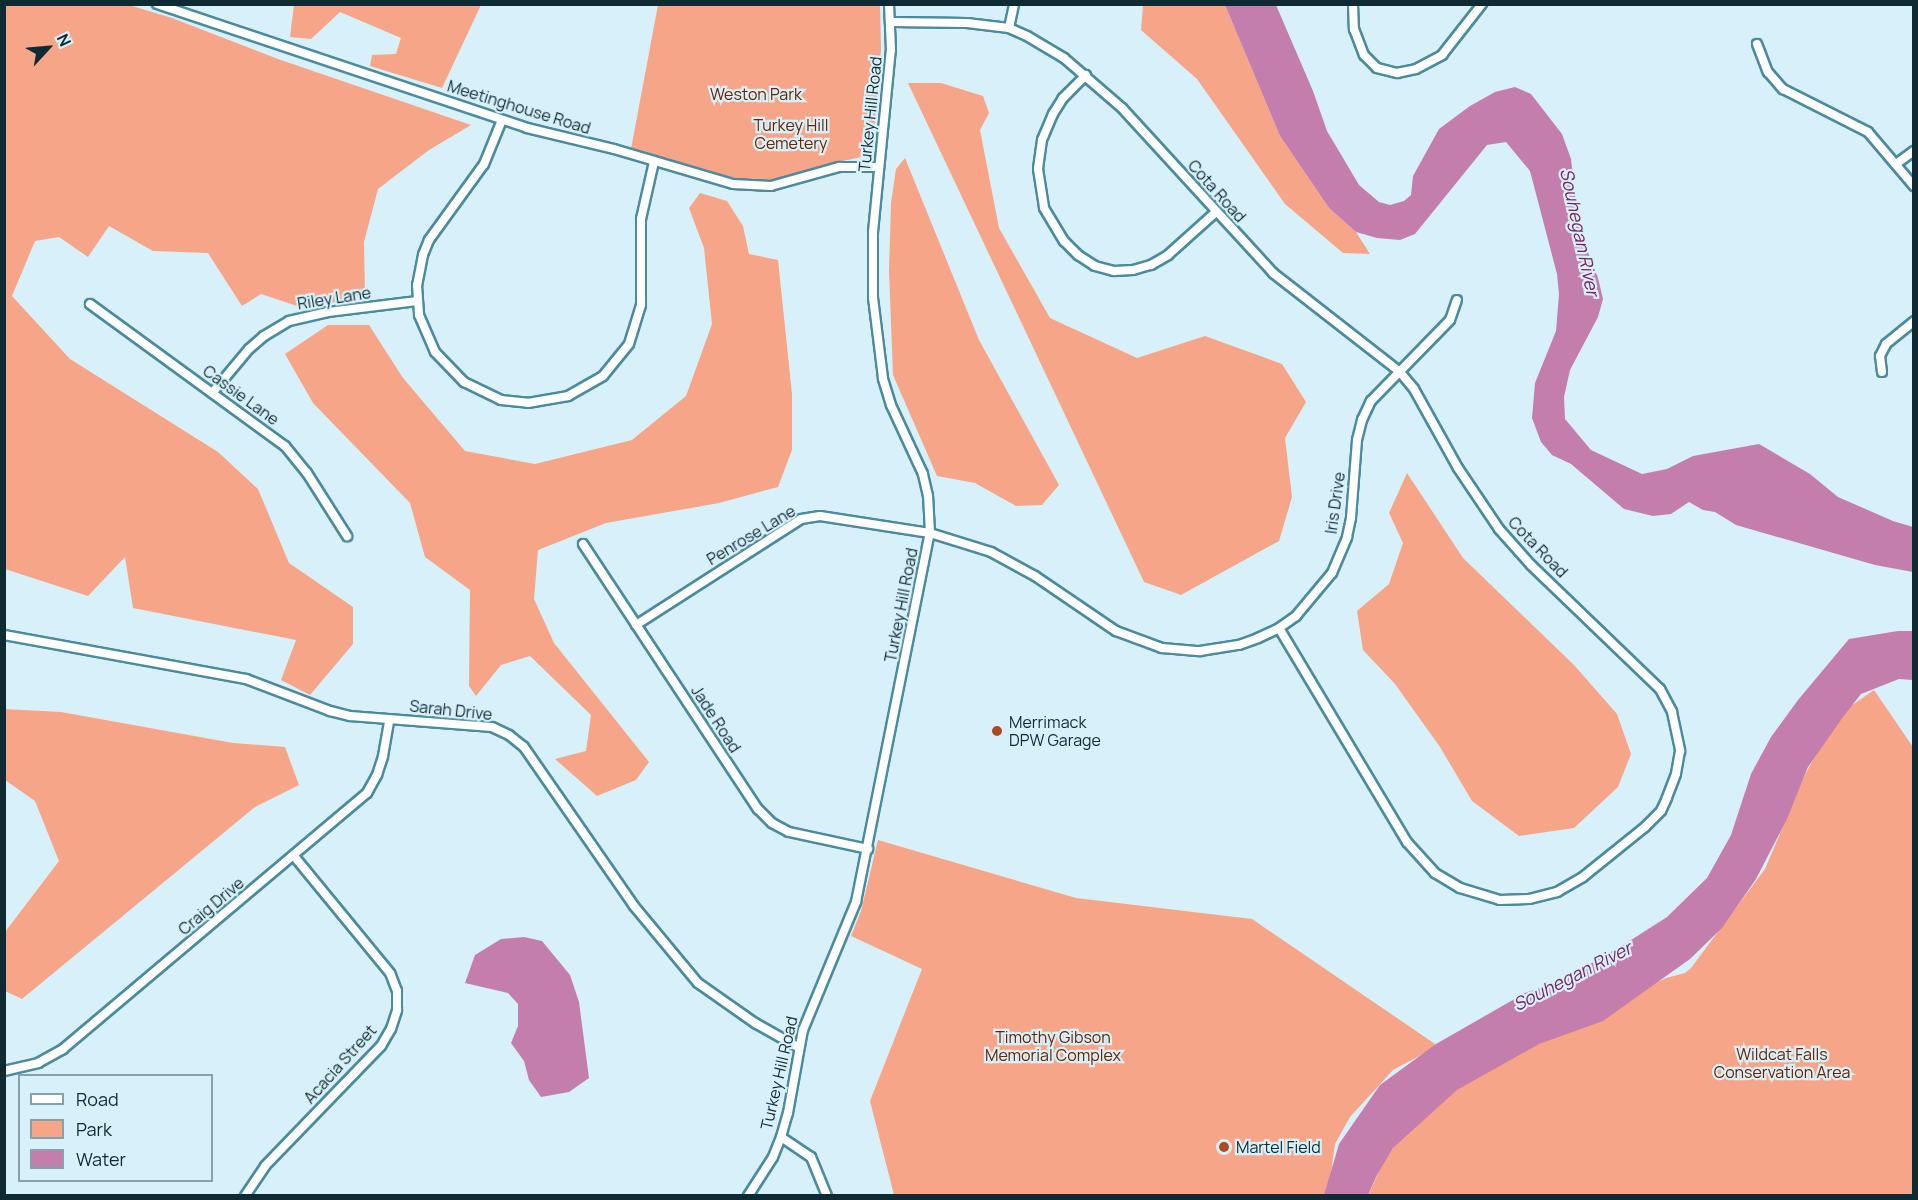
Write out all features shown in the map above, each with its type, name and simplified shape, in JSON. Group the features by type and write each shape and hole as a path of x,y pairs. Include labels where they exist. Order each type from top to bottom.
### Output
{"street":[{"name":"Meetinghouse Road","path":"157,4 502,120 724,182 752,186 780,184 839,167 879,167"},
{"name":"Turkey Hill Road","path":"748,1196 773,1157 781,1137 792,1089 798,1047 809,1011 856,902 930,533 928,496 922,474 891,405 883,378 877,341 872,278 879,167 891,50 889,4"},
{"path":"1009,28 1014,4"},
{"path":"1353,4 1354,30 1364,55 1377,68 1398,73 1416,69 1442,56 1482,4"},
{"name":"Cota Road","path":"891,22 967,23 1009,28 1048,47 1086,75 1122,108 1274,273 1399,370 1414,389 1484,508 1514,548 1660,689 1672,712 1680,752 1676,774 1667,798 1661,811 1645,827 1583,877 1557,892 1529,899 1508,900 1486,897 1460,888 1435,873 1407,842 1279,628"},
{"path":"1757,44 1768,72 1783,89 1858,125 1878,141 1914,186"},
{"path":"1086,75 1053,114 1042,140 1038,169 1044,208 1064,241 1078,255 1095,266 1114,271 1133,270 1151,265 1168,255 1216,212"},
{"path":"502,120 484,164 429,240 419,270 417,301 423,328 435,352 453,373 475,389 501,399 528,403 555,400 580,391 613,366 635,331 642,289 640,219 654,162"},
{"path":"1896,164 1914,151"},
{"name":"Iris Drive","path":"930,533 991,552 1035,576 1116,631 1162,648 1180,651 1219,649 1239,645 1279,628 1309,603 1332,573 1340,555 1351,518 1357,440 1362,420 1371,401 1450,320 1457,300"},
{"name":"Riley Lane","path":"213,392 249,349 264,336 290,321 328,312 417,301"},
{"name":"Cassie Lane","path":"90,304 272,435 296,458 347,536"},
{"path":"1882,372 1880,364 1883,350 1890,340 1914,321"},
{"name":"Penrose Lane","path":"636,625 801,519 820,516 930,533"},
{"name":"Jade Road","path":"583,544 746,792 772,823 808,838 868,849"},
{"name":"Sarah Drive","path":"4,635 246,679 330,711 389,721 492,727 509,735 524,747 633,906 698,983 755,1023 798,1047"},
{"name":"Craig Drive","path":"4,1071 38,1063 63,1049 367,793 377,775 383,756 389,721"},
{"name":"Acacia Street","path":"245,1196 265,1166 381,1046 391,1029 397,1010 397,991 390,973 294,856"},
{"path":"781,1137 811,1157 827,1196"}],"green space":[{"path":"5,4 129,5 172,18 278,59 471,125 429,150 378,189 364,242 365,295 306,309 261,294 242,306 208,253 153,251 109,226 88,257 59,237 35,241 12,296 70,359 218,452 258,489 289,563 353,607 353,644 310,695 281,680 296,640 133,608 125,557 88,596 5,569"},
{"path":"294,4 481,5 442,88 370,66 372,55 396,54 401,38 340,12 311,39 290,37"},
{"name":"Weston Park","path":"658,5 880,5 881,50 872,155 828,164 780,180 752,184 725,179 631,149"},
{"path":"1143,5 1225,5 1280,136 1329,208 1356,232 1370,254 1343,253 1285,204 1197,79 1141,30"},
{"path":"908,83 941,83 983,96 989,113 980,130 999,228 1050,318 1137,358 1205,336 1282,364 1306,402 1285,438 1292,497 1279,541 1181,595 1144,582"},
{"path":"905,158 979,340 1059,485 1042,505 1016,506 975,483 937,476 893,375 889,271 891,203 896,169"},
{"path":"700,193 727,201 743,226 749,254 778,260 792,394 792,450 778,487 719,503 606,523 538,550 534,599 554,643 649,762 636,780 597,796 555,759 586,751 591,715 530,656 501,665 476,696 469,686 470,590 425,557 410,503 313,403 285,354 328,325 369,325 403,378 465,451 535,464 632,440 686,396 712,324 704,248 689,208"},
{"path":"1407,473 1463,558 1574,665 1617,714 1631,754 1618,787 1574,828 1519,836 1472,801 1440,747 1395,684 1363,650 1357,611 1389,584 1403,543 1389,513"},
{"name":"Wildcat Falls Conservation Area","path":"1874,690 1913,747 1913,1195 1368,1196 1385,1158 1409,1129 1458,1088 1504,1062 1536,1040 1666,978 1685,973 1691,968 1765,869 1804,777 1829,729 1848,708"},
{"path":"4,709 61,712 233,743 285,747 299,785 255,807 22,999 5,991 5,932 59,861 35,801 5,780"},
{"name":"Timothy Gibson Memorial Complex","path":"878,840 1076,898 1252,919 1438,1046 1393,1070 1350,1117 1335,1144 1328,1195 894,1195 870,1101 922,969 851,936 861,911"}],"water":[{"name":"Souhegan River","path":"1225,5 1276,5 1313,91 1327,131 1359,185 1379,202 1390,205 1404,201 1411,195 1413,176 1439,129 1470,106 1495,92 1515,87 1531,94 1562,134 1571,159 1579,229 1598,278 1603,299 1598,317 1570,370 1564,397 1565,419 1591,450 1642,474 1667,469 1693,456 1759,444 1810,474 1838,497 1893,521 1913,527 1913,572 1875,565 1736,525 1715,512 1703,510 1689,502 1671,514 1653,516 1624,509 1571,464 1552,455 1541,442 1532,418 1535,383 1556,331 1559,294 1557,274 1530,171 1506,142 1487,145 1415,234 1400,240 1377,238 1356,232 1329,208 1280,136"},
{"name":"Souhegan River","path":"1898,631 1913,631 1913,680 1899,679 1861,694 1843,717 1808,767 1787,819 1756,879 1722,928 1690,959 1603,1021 1539,1044 1457,1090 1393,1148 1368,1195 1324,1195 1339,1144 1380,1085 1436,1044 1525,993 1564,979 1628,942 1667,917 1707,878 1731,835 1751,774 1771,737 1798,700 1849,639"},
{"path":"524,937 542,941 570,975 579,1002 589,1078 569,1092 541,1097 529,1080 524,1061 511,1043 518,1026 518,1004 508,993 465,983 475,955 501,939"}],"place":[{"name":"Merrimack DPW Garage","path":"997,731"},
{"name":"Martel Field","path":"1224,1147"}],"park label":[{"name":"Turkey Hill Cemetery","path":"791,134"}]}
